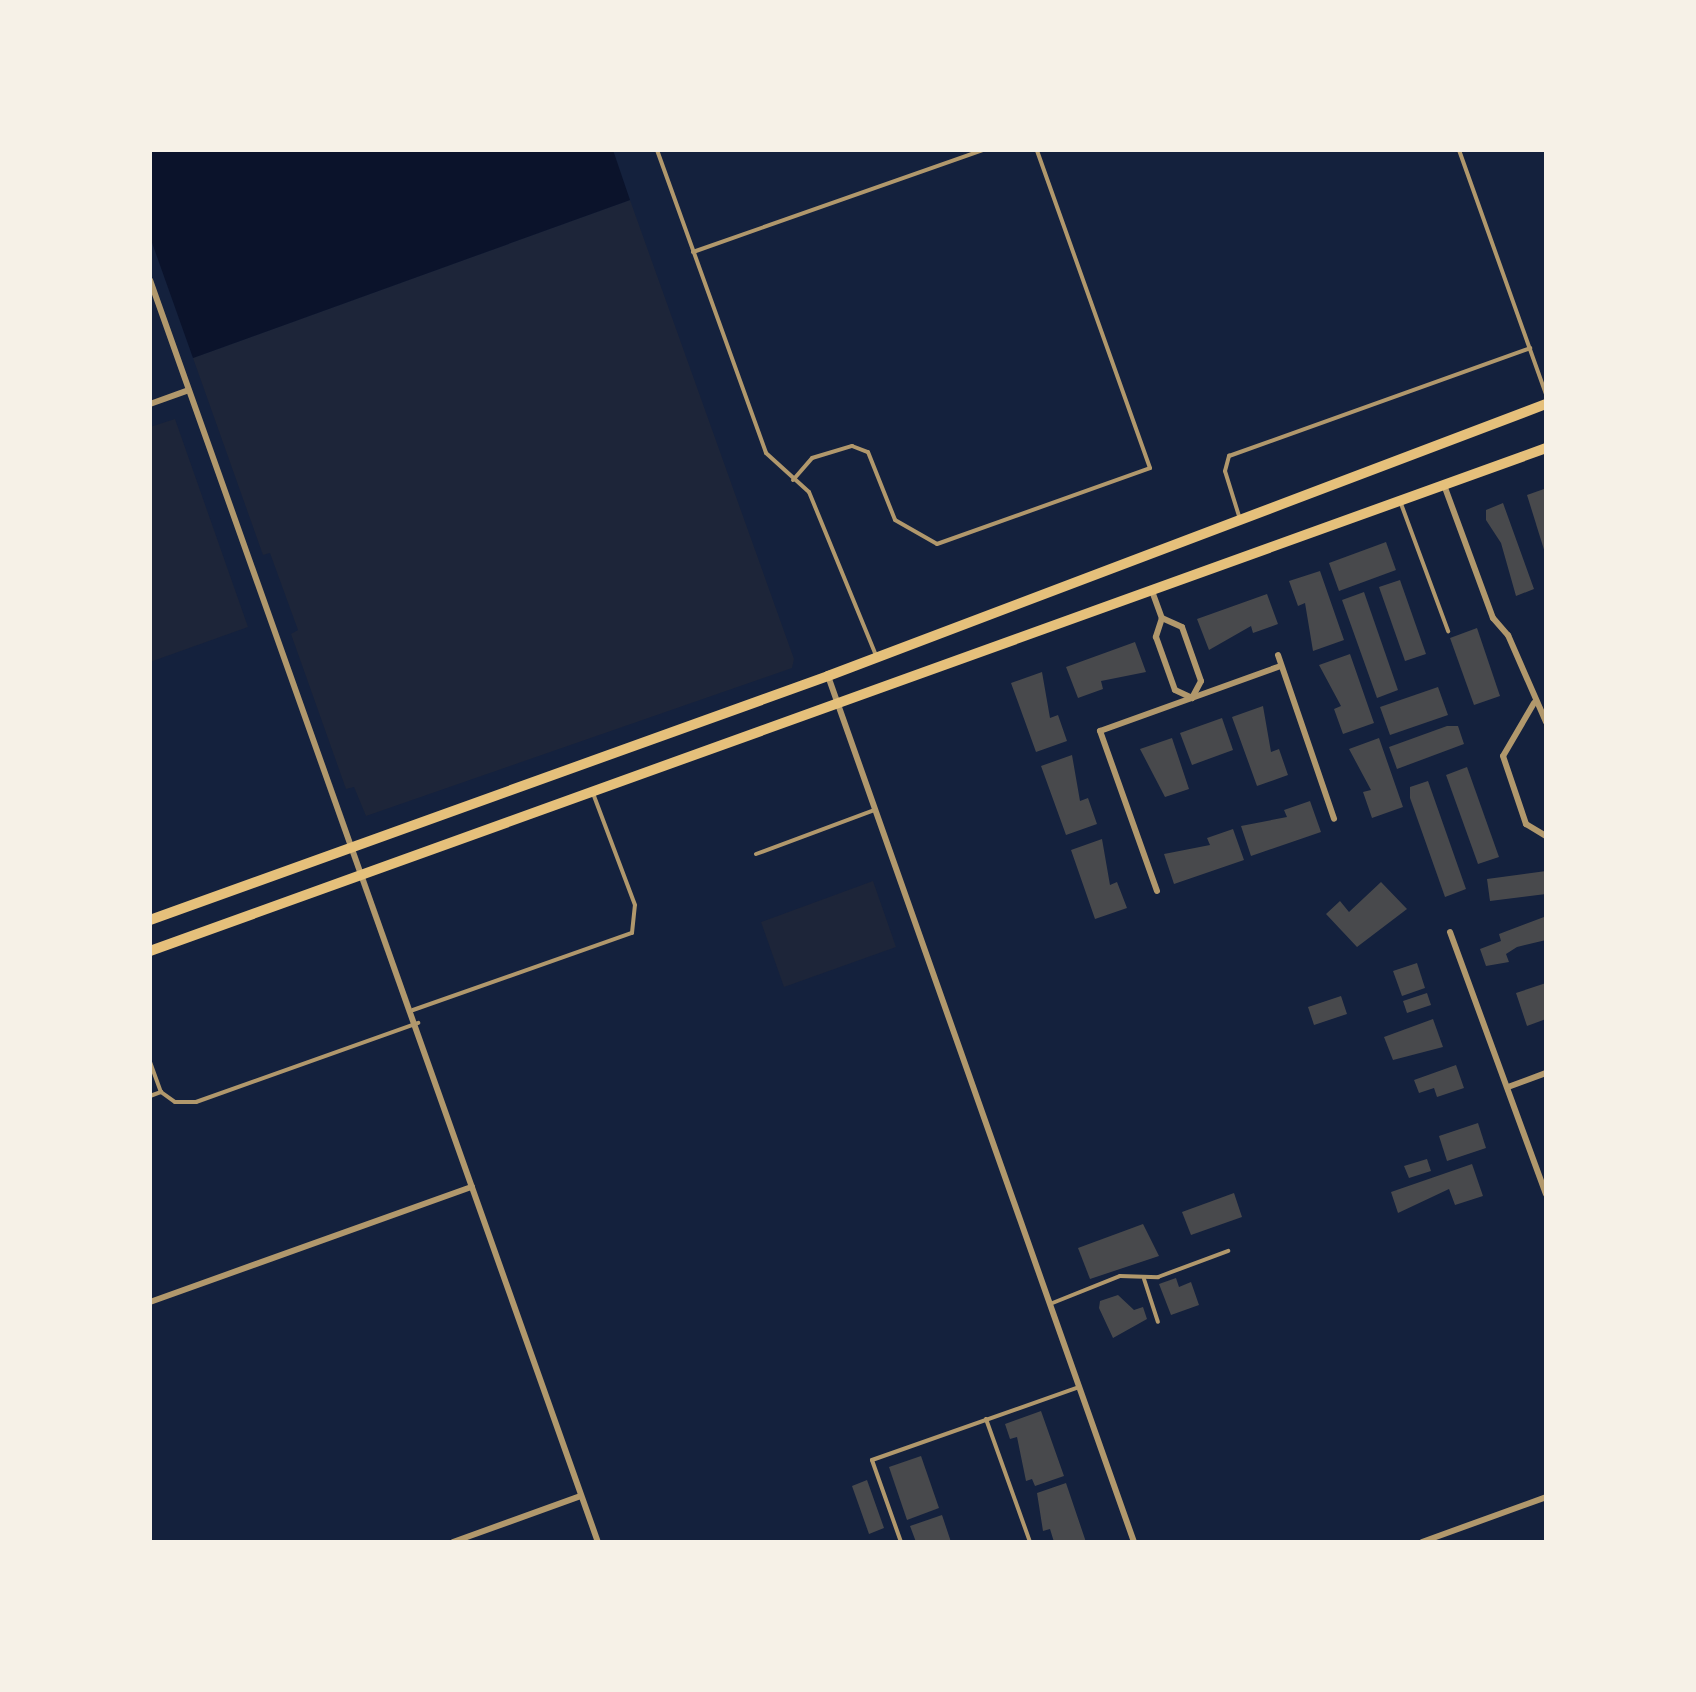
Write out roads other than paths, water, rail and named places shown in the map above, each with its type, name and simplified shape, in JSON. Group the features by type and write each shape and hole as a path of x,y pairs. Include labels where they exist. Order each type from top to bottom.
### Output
{"main road":[{"path":"150,920 878,658 1239,516 1546,404"},
{"path":"150,951 1546,448"}],"street":[{"path":"150,280 366,874 598,1542"},
{"path":"150,404 189,390"},
{"path":"1444,485 1534,703 1546,722"},
{"path":"1152,590 1162,618 1156,636 1175,690 1192,698"},
{"path":"1162,618 1182,627 1200,681 1192,698"},
{"path":"1278,656 1334,819"},
{"path":"1157,891 1100,731 1281,666"},
{"path":"828,676 1134,1542"},
{"path":"1534,703 1502,756 1526,824 1546,836"},
{"path":"1450,932 1546,1194"},
{"path":"1508,1087 1546,1074"},
{"path":"150,1302 472,1187"},
{"path":"453,1542 581,1496"},
{"path":"1422,1542 1546,1498"}],"lane":[{"path":"657,150 766,453 809,492 878,658"},
{"path":"693,252 983,150"},
{"path":"793,480 812,458 852,446 868,452 895,520 937,544 1150,468 1037,150"},
{"path":"1459,150 1546,394"},
{"path":"1239,516 1225,471 1230,456 1530,348"},
{"path":"1400,501 1448,631"},
{"path":"413,1010 632,933 635,905 593,792"},
{"path":"756,854 874,810"},
{"path":"150,1062 161,1092 175,1102 196,1102 418,1023"},
{"path":"150,1096 161,1092"},
{"path":"1050,1304 1120,1276 1143,1278 1228,1251"},
{"path":"1143,1278 1158,1322"},
{"path":"901,1542 872,1460 1079,1388"},
{"path":"986,1419 1030,1542"}]}
